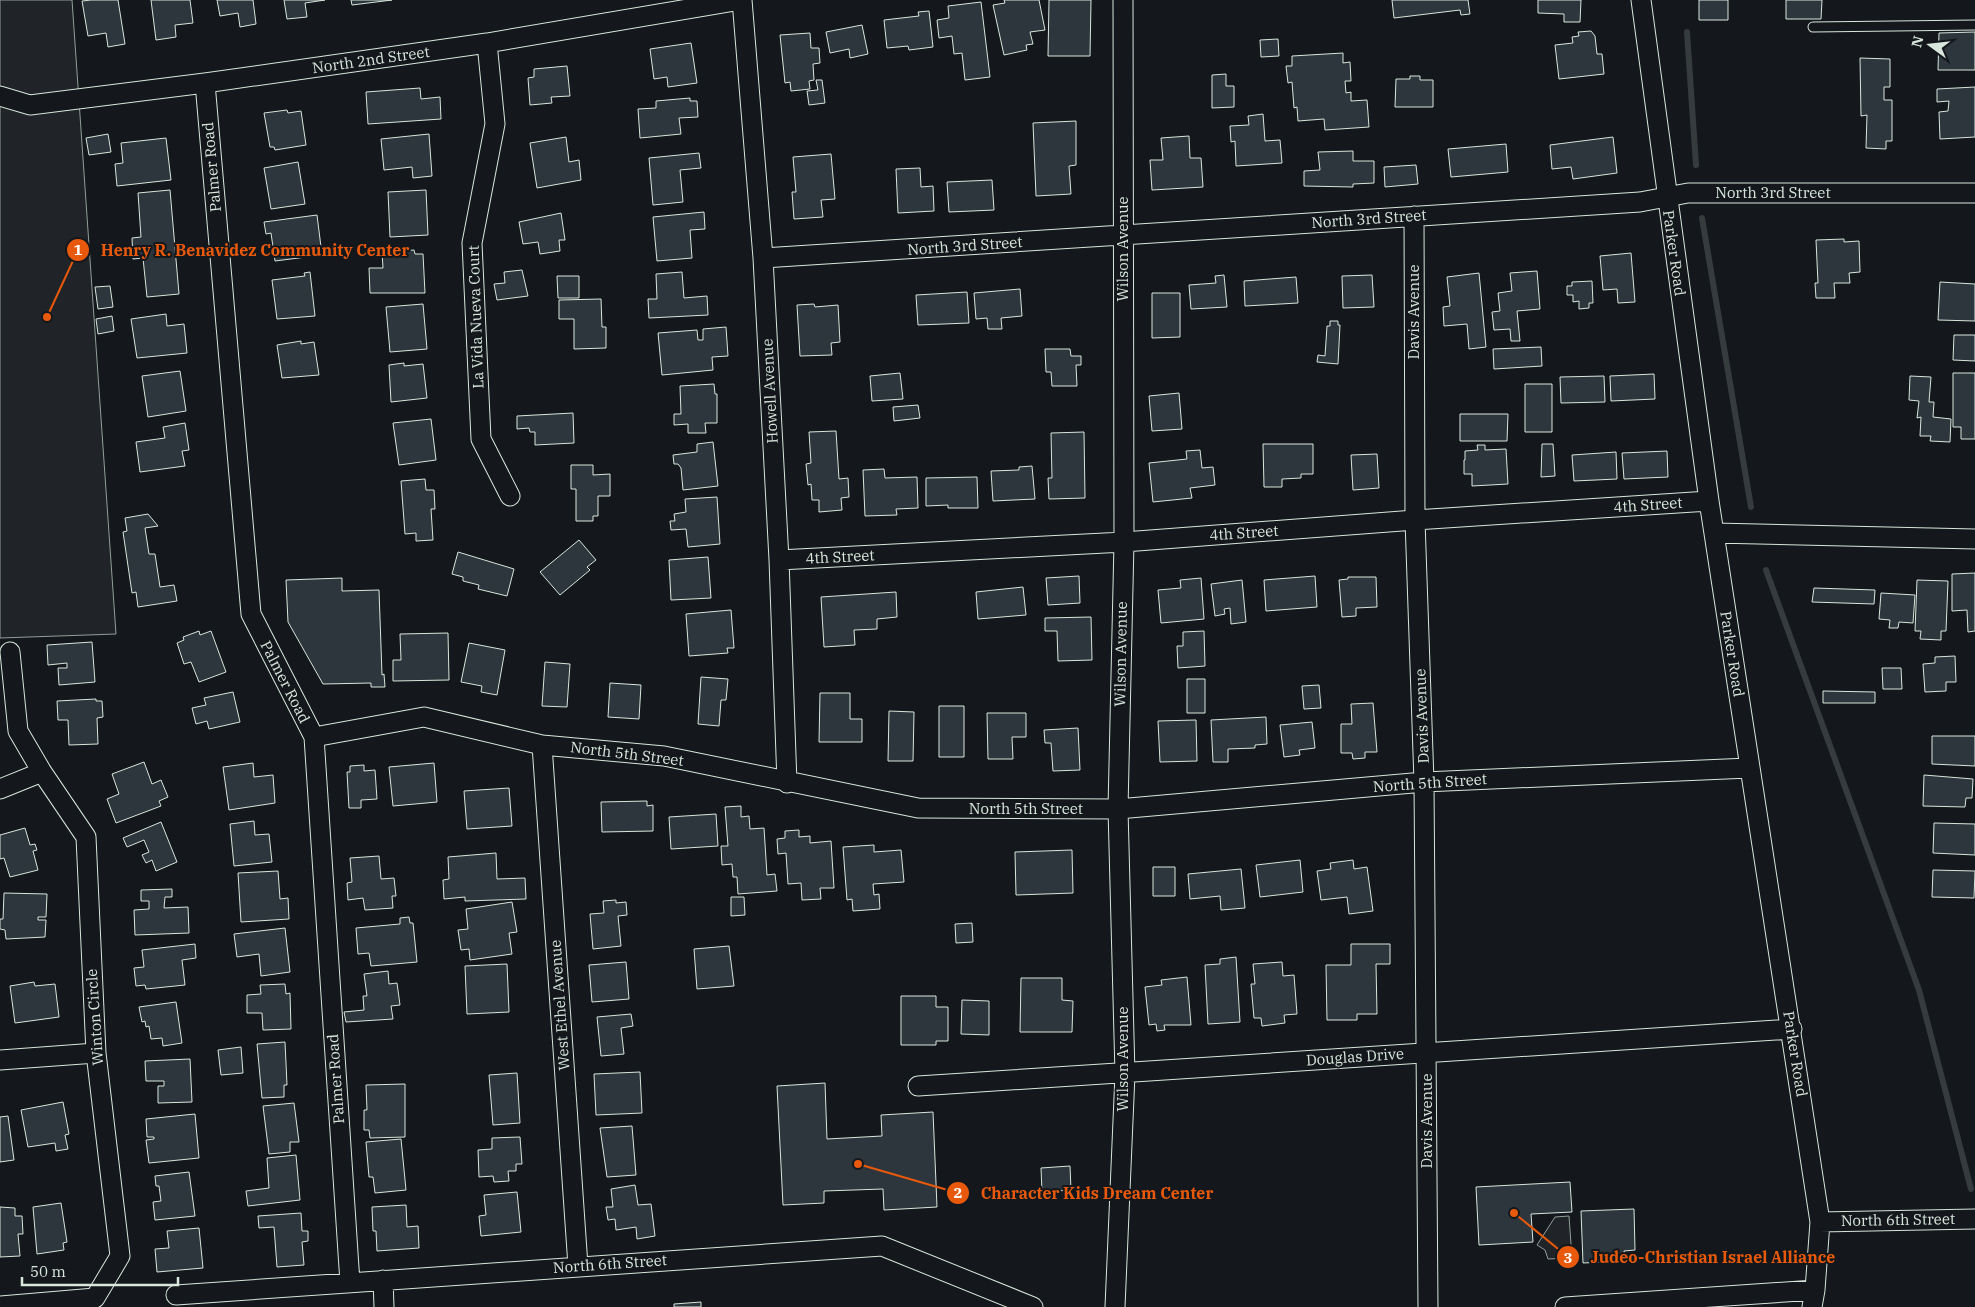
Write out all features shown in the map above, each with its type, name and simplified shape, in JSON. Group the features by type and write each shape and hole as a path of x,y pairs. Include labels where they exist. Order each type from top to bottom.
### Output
{"street":[{"name":"North 2nd Street","path":"0,96 30,105 205,83 487,43 742,0"},
{"name":"Howell Avenue","path":"742,0 763,258 779,560 787,783"},
{"name":"Wilson Avenue","path":"1115,1307 1125,1074 1118,809 1124,542 1123,0"},
{"name":"Parker Road","path":"1641,0 1666,197 1709,501 1749,768 1792,1029 1820,1222 1814,1299"},
{"name":"La Vida Nueva Court","path":"487,43 495,124 472,243 481,439 510,496"},
{"name":"Palmer Road","path":"205,83 251,614 314,738 350,1283"},
{"name":"North 3rd Street","path":"763,258 1640,202 1688,193 1975,193"},
{"name":"Davis Avenue","path":"1414,216 1415,520 1424,782 1428,1307"},
{"name":"4th Street","path":"779,560 1124,542 1415,520 1709,501"},
{"path":"1714,533 1975,539"},
{"name":"Winton Circle","path":"0,1306 95,1298 120,1256 96,1053 86,837 42,772 18,731 10,652"},
{"name":"North 5th Street","path":"314,738 424,717 542,745 664,756 787,783 918,808 1118,809 1424,782 1749,768"},
{"name":"West Ethel Avenue","path":"542,745 578,1266"},
{"path":"0,788 42,772"},
{"name":"Douglas Drive","path":"918,1086 1792,1029"},
{"path":"0,1060 96,1053"},
{"name":"North 6th Street","path":"1820,1222 1975,1219"},
{"name":"North 6th Street","path":"176,1295 882,1246 1033,1307"},
{"path":"383,1280 384,1307"},
{"path":"1564,1307 1814,1299"}],"lane":[{"path":"1814,26 1975,25"}],"shaded area":[{"path":"0,0 72,0 116,634 0,638"},
{"path":"1569,1216 1572,1258 1548,1259 1545,1250 1537,1245 1555,1217"}],"building":[{"path":"118,0 125,44 108,47 106,33 88,36 82,1"},
{"path":"151,0 190,0 193,23 175,25 176,37 156,40"},
{"path":"217,0 253,0 256,24 240,27 238,13 220,16"},
{"path":"284,0 325,0 305,3 307,17 287,19"},
{"path":"351,0 392,0 352,5"},
{"path":"1004,0 1039,0 1045,30 1030,32 1033,44 1026,45 1027,50 1004,55 993,5 1005,3"},
{"path":"1049,0 1091,0 1090,56 1048,56"},
{"path":"1392,0 1468,0 1470,14 1461,15 1460,10 1394,18"},
{"path":"1538,0 1581,0 1580,22 1564,22 1564,14 1538,13"},
{"path":"1699,0 1728,0 1728,20 1699,20"},
{"path":"1786,0 1822,0 1821,19 1786,19"},
{"path":"981,2 990,77 965,80 962,53 954,54 952,36 939,38 937,20 949,18 948,6"},
{"path":"929,11 933,47 909,50 908,46 887,48 884,20 919,16 918,12"},
{"path":"862,25 868,54 850,58 849,49 830,53 826,32"},
{"path":"1591,31 1595,36 1597,54 1602,54 1604,74 1559,79 1555,45 1573,43 1572,37 1579,36 1578,32"},
{"path":"1975,32 1975,70 1938,70 1939,33"},
{"path":"810,33 811,48 819,48 820,63 813,64 814,80 809,81 810,89 791,91 790,82 785,83 780,35"},
{"path":"1278,39 1279,56 1261,57 1260,40"},
{"path":"691,43 697,83 668,87 667,77 654,79 650,49"},
{"path":"1343,53 1343,63 1350,62 1351,81 1345,81 1346,93 1351,92 1351,101 1367,100 1369,127 1325,130 1324,119 1298,121 1297,107 1294,108 1292,82 1288,83 1286,66 1292,66 1292,56"},
{"path":"1860,58 1890,59 1890,87 1884,87 1884,100 1892,100 1892,141 1886,141 1886,149 1866,148 1867,115 1861,116"},
{"path":"567,66 570,96 551,97 552,103 530,105 528,78 534,77 534,69"},
{"path":"1226,74 1226,86 1234,86 1234,107 1212,108 1212,75"},
{"path":"1410,76 1420,76 1420,80 1433,80 1433,107 1395,107 1396,79 1410,79"},
{"path":"816,80 822,80 825,103 809,105 807,91 818,90"},
{"path":"1975,87 1975,137 1940,139 1939,112 1948,111 1949,101 1937,102 1937,89"},
{"path":"420,88 421,99 440,97 441,119 368,124 366,92"},
{"path":"690,98 690,101 697,101 698,117 679,118 681,134 640,138 638,109 656,108 656,101"},
{"path":"287,110 288,113 301,111 306,145 275,150 274,147 270,147 264,113"},
{"path":"1263,114 1265,141 1280,140 1282,163 1236,166 1235,141 1231,142 1230,126 1249,125 1248,116"},
{"path":"1076,121 1076,165 1069,166 1071,194 1036,196 1033,123"},
{"path":"108,134 111,152 89,155 86,138"},
{"path":"429,134 432,176 413,178 412,167 384,170 381,139"},
{"path":"1189,136 1190,158 1201,158 1203,187 1152,190 1150,160 1163,160 1161,138"},
{"path":"566,137 569,162 579,160 581,180 537,188 530,143"},
{"path":"1613,137 1617,173 1573,179 1571,167 1552,169 1550,145"},
{"path":"166,138 171,180 117,186 115,164 123,163 121,143"},
{"path":"1506,144 1508,172 1451,177 1448,149"},
{"path":"1353,151 1353,161 1374,161 1374,183 1353,184 1353,187 1304,186 1304,171 1320,170 1318,152"},
{"path":"699,153 701,168 680,170 683,202 653,205 649,158"},
{"path":"831,154 835,199 821,200 823,217 794,219 792,192 796,192 793,157"},
{"path":"298,162 305,204 271,209 264,168"},
{"path":"1416,165 1418,184 1385,187 1384,167"},
{"path":"920,168 921,187 933,186 934,211 898,213 896,169"},
{"path":"992,180 994,210 949,212 947,182"},
{"path":"170,190 179,294 147,297 143,258 133,259 132,238 141,237 138,193"},
{"path":"426,190 428,235 390,237 388,192"},
{"path":"704,212 705,229 690,230 692,258 657,261 653,217"},
{"path":"561,213 565,240 559,240 560,251 540,254 538,242 523,244 519,222"},
{"path":"317,215 322,255 275,261 271,233 266,234 264,222"},
{"path":"1844,239 1844,242 1859,241 1860,272 1849,273 1850,283 1834,283 1835,298 1816,298 1815,283 1818,283 1816,240"},
{"path":"414,250 415,254 423,254 425,293 370,293 369,268 383,268 382,252"},
{"path":"1631,253 1635,302 1618,303 1617,289 1603,290 1600,256"},
{"path":"522,270 528,296 497,300 494,284 505,283 504,272"},
{"path":"1537,271 1540,309 1517,311 1520,341 1511,341 1510,329 1494,330 1492,312 1500,311 1498,293 1512,291 1510,273"},
{"path":"310,272 315,316 277,319 272,280 305,276 304,273"},
{"path":"682,272 684,298 707,296 708,315 649,318 648,299 657,299 656,274"},
{"path":"1479,273 1486,347 1469,349 1467,324 1444,326 1443,307 1450,306 1447,277"},
{"path":"1224,275 1227,307 1191,309 1189,285 1216,283 1215,276"},
{"path":"1372,275 1374,307 1343,308 1342,276"},
{"path":"557,276 579,276 579,298 558,298"},
{"path":"1296,277 1298,303 1245,306 1244,281"},
{"path":"1592,281 1593,303 1589,303 1589,308 1579,309 1579,301 1573,302 1573,295 1567,295 1567,286 1572,286 1572,282"},
{"path":"1940,282 1975,284 1975,321 1938,320"},
{"path":"110,286 113,307 98,309 95,287"},
{"path":"1020,289 1022,316 1001,318 1002,329 988,329 987,318 976,319 974,293"},
{"path":"967,292 969,323 918,325 916,295"},
{"path":"1152,293 1180,293 1180,337 1152,338"},
{"path":"601,299 602,327 606,327 606,348 574,349 574,319 559,319 559,300"},
{"path":"423,304 427,349 390,352 386,307"},
{"path":"814,304 815,307 838,305 840,342 831,343 832,355 800,356 797,305"},
{"path":"166,314 167,326 184,324 187,353 137,358 131,319"},
{"path":"112,316 114,331 98,334 96,319"},
{"path":"1330,321 1338,321 1338,325 1340,325 1338,364 1317,362 1318,355 1325,356 1327,326 1330,326"},
{"path":"726,327 728,356 712,357 713,370 662,375 658,333 697,330 698,340 703,340 703,329"},
{"path":"1954,335 1975,335 1975,361 1953,360"},
{"path":"301,341 301,344 314,342 319,375 282,378 277,345"},
{"path":"1541,347 1542,366 1494,369 1493,349"},
{"path":"1045,349 1070,349 1071,356 1081,356 1081,365 1076,365 1077,386 1052,386 1051,372 1046,372"},
{"path":"404,363 404,366 423,364 427,398 391,402 389,365"},
{"path":"180,371 186,411 148,417 142,376"},
{"path":"900,373 903,399 872,401 870,376"},
{"path":"1953,373 1975,373 1975,439 1961,439 1961,427 1953,427"},
{"path":"1654,374 1655,399 1611,401 1610,376"},
{"path":"1604,376 1605,402 1561,403 1560,377"},
{"path":"1910,376 1931,377 1929,402 1934,402 1933,417 1951,419 1950,442 1930,441 1931,436 1920,436 1921,417 1917,418 1919,401 1909,400"},
{"path":"714,384 715,394 717,394 717,423 705,423 706,433 688,433 688,424 674,425 674,414 681,414 680,386"},
{"path":"1525,384 1552,384 1552,432 1525,432"},
{"path":"1179,393 1182,429 1152,431 1149,396"},
{"path":"918,405 920,418 894,421 893,407"},
{"path":"573,413 574,443 535,445 535,432 530,432 529,428 517,429 517,416"},
{"path":"1460,414 1508,414 1507,441 1460,441"},
{"path":"431,419 436,460 399,465 393,423"},
{"path":"185,423 189,450 182,451 185,466 140,472 136,442 165,438 163,427"},
{"path":"836,431 839,479 848,478 849,497 841,498 842,510 819,512 819,500 812,500 811,484 808,485 806,464 811,463 809,432"},
{"path":"1084,432 1085,498 1049,499 1048,478 1052,478 1051,433"},
{"path":"713,442 718,486 683,490 681,468 678,464 674,464 673,455 697,452 697,444"},
{"path":"1263,444 1313,444 1313,474 1301,474 1301,478 1282,479 1282,487 1264,487"},
{"path":"1542,444 1553,444 1555,476 1541,477"},
{"path":"1477,445 1485,445 1485,450 1506,449 1508,484 1472,486 1472,474 1464,474 1465,451 1478,450"},
{"path":"1200,450 1202,468 1213,467 1215,485 1190,488 1192,498 1153,502 1149,463 1187,459 1186,451"},
{"path":"1667,451 1668,477 1624,479 1622,453"},
{"path":"1616,452 1617,479 1574,481 1572,455"},
{"path":"1377,454 1379,488 1353,490 1351,455"},
{"path":"571,465 593,465 593,475 610,474 610,496 598,496 598,516 593,516 593,521 576,521 576,489 571,489"},
{"path":"1032,466 1035,499 993,501 991,471 1019,470 1019,467"},
{"path":"884,469 885,478 917,477 918,508 896,509 897,515 865,516 863,470"},
{"path":"977,477 978,508 948,508 948,505 926,506 926,478"},
{"path":"425,479 426,490 434,490 435,509 431,509 433,540 416,541 416,533 405,534 401,481"},
{"path":"717,497 720,544 688,547 686,529 671,530 670,521 675,521 674,514 686,512 685,499"},
{"path":"148,514 158,526 145,528 149,554 155,554 160,587 174,585 177,601 138,607 136,592 132,593 123,532 127,531 125,518"},
{"path":"579,540 596,560 587,567 590,570 560,595 540,572"},
{"path":"458,552 514,569 507,596 478,589 479,585 463,581 463,577 452,574"},
{"path":"708,557 711,598 671,600 669,560"},
{"path":"1975,573 1975,631 1968,632 1967,610 1952,611 1952,574"},
{"path":"1079,576 1080,603 1048,605 1046,578"},
{"path":"1315,576 1317,607 1266,611 1264,580"},
{"path":"1348,577 1376,577 1377,607 1356,608 1356,616 1342,617 1339,580 1348,579"},
{"path":"342,578 342,591 379,590 382,675 384,674 385,687 371,687 371,683 323,684 288,622 286,580"},
{"path":"1201,578 1204,619 1161,623 1158,590 1181,588 1180,580"},
{"path":"1242,580 1246,622 1231,624 1230,608 1224,609 1225,614 1215,616 1211,584"},
{"path":"1917,580 1948,581 1946,631 1941,631 1941,640 1920,639 1921,631 1915,631"},
{"path":"1023,587 1026,615 978,619 976,592"},
{"path":"1814,588 1875,590 1874,604 1812,602"},
{"path":"896,592 897,617 877,619 877,629 854,630 855,645 824,647 821,597"},
{"path":"1881,593 1915,595 1913,623 1899,622 1898,628 1889,628 1890,620 1879,619"},
{"path":"731,610 734,648 727,648 728,653 689,656 686,614"},
{"path":"1091,617 1092,660 1058,661 1057,631 1045,631 1045,618"},
{"path":"199,631 200,635 211,631 226,672 199,682 191,662 184,664 177,643 184,640 183,637"},
{"path":"1204,631 1205,666 1178,668 1177,646 1183,646 1183,632"},
{"path":"448,633 449,680 393,681 393,660 401,660 400,634"},
{"path":"92,642 95,682 59,685 58,668 67,668 67,663 48,665 47,645"},
{"path":"469,643 505,650 497,695 481,692 482,686 461,682"},
{"path":"1955,656 1956,682 1946,682 1946,691 1925,692 1923,664 1935,663 1935,657"},
{"path":"545,662 570,664 567,707 542,706"},
{"path":"1882,668 1901,668 1902,689 1883,689"},
{"path":"701,677 728,679 726,700 721,700 719,726 698,724"},
{"path":"1187,679 1205,679 1205,713 1187,713"},
{"path":"610,683 641,685 639,719 608,717"},
{"path":"1319,685 1321,708 1304,709 1302,686"},
{"path":"1823,691 1875,692 1875,703 1823,703"},
{"path":"233,692 240,722 209,729 207,721 196,724 192,708 206,705 204,698"},
{"path":"820,693 850,693 850,719 862,719 862,742 819,742"},
{"path":"96,699 96,701 102,701 103,717 97,718 98,744 69,745 68,720 58,720 57,701"},
{"path":"1373,703 1377,752 1365,752 1365,758 1353,759 1352,753 1341,753 1341,724 1352,724 1351,704"},
{"path":"939,706 964,706 964,757 939,757"},
{"path":"889,711 914,712 913,761 888,761"},
{"path":"987,713 1026,713 1026,737 1012,737 1013,759 988,759"},
{"path":"1266,717 1267,744 1255,745 1255,748 1228,749 1228,762 1213,762 1211,720"},
{"path":"1196,720 1197,761 1160,762 1158,721"},
{"path":"1312,722 1315,748 1299,750 1300,755 1284,757 1280,725"},
{"path":"1078,728 1080,770 1053,771 1051,743 1045,743 1044,730"},
{"path":"1932,736 1975,736 1975,766 1932,764"},
{"path":"144,762 152,784 161,780 168,797 159,801 161,806 116,823 107,799 119,794 112,774"},
{"path":"253,763 254,777 273,775 275,803 229,810 223,767"},
{"path":"434,763 437,802 393,806 389,767"},
{"path":"364,765 364,771 375,770 377,799 361,800 361,808 349,808 347,772 350,772 350,766"},
{"path":"1924,775 1973,779 1972,798 1966,798 1965,807 1923,806"},
{"path":"509,788 512,826 467,829 464,791"},
{"path":"647,801 647,806 653,805 653,831 602,832 601,802"},
{"path":"741,806 741,817 749,816 750,829 764,828 767,875 775,874 777,891 738,894 737,877 733,877 732,864 722,865 721,846 728,846 725,807"},
{"path":"716,814 718,846 671,849 669,817"},
{"path":"254,821 255,835 269,834 272,862 234,866 230,824"},
{"path":"161,822 177,862 156,871 152,860 146,863 142,855 149,852 144,840 127,847 123,838"},
{"path":"1934,823 1975,824 1975,855 1933,853"},
{"path":"25,828 30,845 35,844 37,850 33,851 38,870 10,877 4,858 0,859 0,835"},
{"path":"799,830 799,837 810,836 810,843 831,841 834,888 820,888 821,899 802,900 801,883 788,884 786,853 778,854 777,839 785,838 785,831"},
{"path":"874,845 874,852 901,850 904,882 873,884 874,895 879,894 880,909 853,911 852,899 847,900 843,847"},
{"path":"1072,850 1073,893 1016,895 1015,852"},
{"path":"496,853 497,879 525,878 526,899 465,901 465,897 444,899 443,880 449,879 448,857"},
{"path":"379,856 381,879 394,878 396,896 392,896 393,908 365,910 363,898 348,900 347,883 352,882 350,858"},
{"path":"1300,860 1303,892 1260,897 1256,865"},
{"path":"1353,860 1354,869 1367,867 1373,911 1349,914 1347,897 1321,900 1317,871 1331,869 1330,863"},
{"path":"1153,867 1175,867 1175,896 1153,896"},
{"path":"1241,869 1245,908 1221,910 1220,896 1190,899 1188,874"},
{"path":"1933,870 1975,871 1974,898 1932,897"},
{"path":"278,871 280,899 288,898 289,919 241,922 238,873"},
{"path":"172,889 172,897 165,897 164,908 188,907 189,933 135,935 134,910 149,909 149,901 141,901 141,890"},
{"path":"4,893 47,894 46,917 38,917 38,920 46,920 45,937 6,939 5,930 0,929 0,919 3,919"},
{"path":"731,897 744,897 745,915 731,916"},
{"path":"616,900 616,903 626,902 627,915 618,916 621,946 593,949 590,914 604,913 603,901"},
{"path":"512,902 517,932 509,933 512,954 470,960 469,949 461,950 458,930 468,929 466,909"},
{"path":"409,917 410,923 413,923 417,962 371,966 369,953 358,954 356,928 400,924 400,918"},
{"path":"972,923 973,942 956,943 955,924"},
{"path":"285,928 290,972 261,976 259,954 237,957 234,934"},
{"path":"195,944 196,958 182,960 185,985 146,989 145,985 136,986 134,968 144,967 142,950"},
{"path":"1351,944 1390,944 1390,964 1376,964 1377,1014 1357,1014 1357,1020 1327,1020 1326,965 1351,965"},
{"path":"729,946 734,986 697,989 694,949"},
{"path":"1236,957 1240,1022 1208,1024 1205,965 1220,964 1220,959"},
{"path":"626,962 629,999 592,1002 589,965"},
{"path":"1282,962 1283,976 1294,975 1297,1014 1284,1015 1285,1023 1262,1026 1261,1018 1254,1018 1251,984 1255,984 1253,964"},
{"path":"507,964 509,1012 467,1014 465,966"},
{"path":"388,971 389,984 397,983 400,1005 391,1006 393,1019 346,1022 344,1012 364,1010 363,996 367,996 364,974"},
{"path":"1187,977 1191,1025 1164,1025 1165,1030 1157,1031 1156,1024 1149,1025 1145,987 1162,985 1161,980"},
{"path":"1021,978 1062,978 1062,1000 1073,1001 1072,1032 1020,1032"},
{"path":"34,982 35,986 55,984 59,1017 15,1023 10,986"},
{"path":"285,984 286,994 290,993 291,1029 263,1030 262,1013 247,1013 247,995 261,994 260,985"},
{"path":"901,996 936,996 936,1007 948,1007 948,1041 936,1041 936,1045 901,1045"},
{"path":"962,1000 989,1001 989,1035 961,1034"},
{"path":"176,1002 182,1043 163,1046 162,1038 151,1039 149,1026 146,1027 145,1021 142,1022 139,1007"},
{"path":"631,1014 633,1026 621,1028 624,1054 601,1056 597,1017"},
{"path":"285,1042 287,1085 284,1085 284,1097 262,1098 257,1044"},
{"path":"241,1047 243,1073 221,1075 218,1050"},
{"path":"190,1059 192,1102 158,1103 158,1086 164,1086 164,1081 146,1081 145,1061"},
{"path":"640,1072 642,1113 596,1115 594,1074"},
{"path":"517,1073 520,1123 493,1125 489,1075"},
{"path":"825,1083 827,1139 882,1136 881,1115 933,1112 937,1207 884,1210 883,1189 824,1191 824,1203 783,1205 777,1086"},
{"path":"405,1084 405,1137 370,1138 369,1130 364,1130 364,1110 367,1110 366,1085"},
{"path":"63,1102 69,1134 65,1135 68,1149 56,1151 55,1143 28,1147 21,1110"},
{"path":"294,1103 299,1142 290,1142 290,1152 269,1154 263,1106"},
{"path":"195,1114 199,1158 149,1163 146,1140 154,1139 154,1137 147,1137 146,1119"},
{"path":"8,1116 14,1160 0,1162 0,1117"},
{"path":"632,1126 636,1175 607,1177 600,1128"},
{"path":"520,1137 522,1164 516,1164 516,1171 508,1171 509,1181 494,1182 493,1176 479,1177 478,1150 492,1149 492,1138"},
{"path":"401,1139 406,1190 375,1193 373,1177 369,1177 366,1142"},
{"path":"296,1155 300,1200 248,1206 246,1191 269,1188 267,1158"},
{"path":"1070,1166 1071,1190 1042,1192 1041,1168"},
{"path":"189,1172 195,1216 155,1220 153,1202 161,1201 159,1186 156,1186 155,1176"},
{"path":"1570,1182 1572,1212 1531,1214 1533,1242 1479,1245 1476,1187"},
{"path":"635,1185 638,1205 651,1204 655,1236 637,1239 636,1227 616,1230 615,1219 608,1220 606,1207 613,1207 611,1189"},
{"path":"517,1192 521,1232 481,1236 479,1216 486,1215 484,1195"},
{"path":"61,1203 67,1242 63,1243 64,1250 37,1254 33,1207"},
{"path":"406,1205 407,1227 418,1226 419,1248 377,1251 376,1231 373,1231 372,1207"},
{"path":"0,1207 15,1208 15,1216 22,1216 23,1234 18,1234 20,1256 0,1257"},
{"path":"1634,1209 1635,1250 1624,1251 1625,1261 1583,1263 1581,1211"},
{"path":"301,1213 302,1231 308,1231 308,1241 302,1242 304,1265 277,1267 274,1227 259,1228 258,1216"},
{"path":"199,1228 203,1268 157,1272 155,1249 169,1248 167,1231"},
{"path":"701,1302 701,1307 674,1307 674,1304"}],"waterway":[{"path":"1687,32 1696,165"},
{"path":"1702,218 1751,507"},
{"path":"1766,570 1919,990 1971,1189"}],"place":[{"name":"Henry R. Benavidez Community Center","path":"47,317"},
{"name":"Character Kids Dream Center","path":"858,1164"},
{"name":"Judeo-Christian Israel Alliance","path":"1514,1213"}]}
